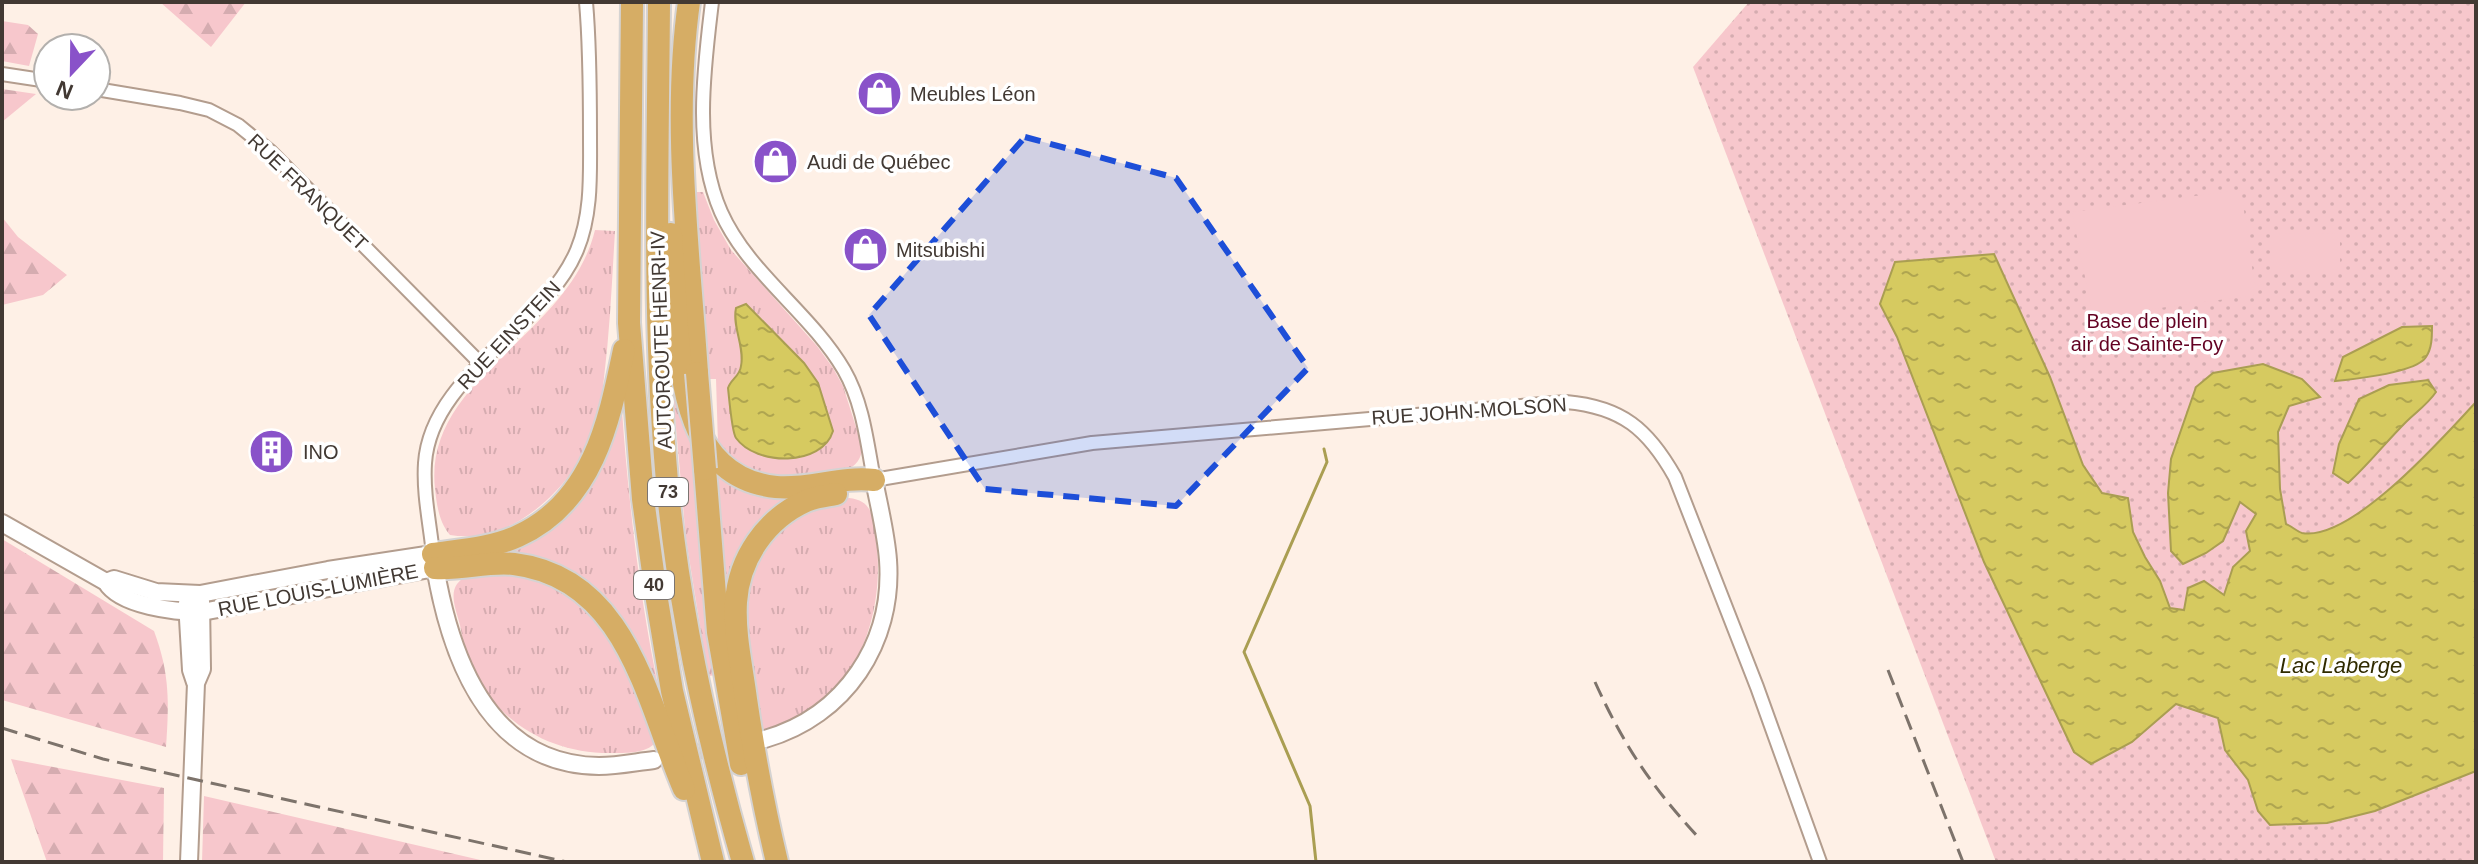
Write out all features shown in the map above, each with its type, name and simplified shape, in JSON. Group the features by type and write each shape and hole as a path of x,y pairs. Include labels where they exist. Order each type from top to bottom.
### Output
{"highway":[{"path":"621,2 631,64"},
{"name":"AUTOROUTE HENRI-IV","path":"632,2 629,323 643,499 672,691 710,852"},
{"name":"AUTOROUTE HENRI-IV","path":"659,2 657,294 665,459 687,628 704,714 743,862"},
{"path":"669,2 672,244 681,375 691,414 712,453 727,468 753,482 777,487 854,478 874,480"},
{"path":"689,2 684,46 683,114 686,216 714,592 740,760 766,862"},
{"path":"434,561 510,539 537,525 559,508 585,474 606,428 629,323"},
{"path":"777,862 752,743 738,639 736,603 743,568 753,546 770,525 787,512 808,500 856,491 874,480"},
{"path":"434,561 453,569 493,563 516,564 569,583 590,599 628,646 668,753 710,852"}],"street":[{"name":"RUE EINSTEIN","path":"586,2 591,55 586,222 577,249 561,280 541,306 465,380 447,404 427,450 426,500 434,561 457,657 480,701 510,733 531,747 566,761 597,766 654,760"},
{"path":"712,2 706,77 705,156 721,212 736,238 844,370 857,398 888,561 887,588 876,636 864,664 834,703 813,719 765,739"},
{"path":"2,74 32,79"},
{"name":"RUE FRANQUET","path":"112,92 194,105 238,125 270,151 481,364"},
{"name":"RUE JOHN-MOLSON","path":"874,480 1092,443 1566,402 1596,406 1643,430 1661,452 1675,477 1757,687 1820,862"},
{"path":"2,523 106,582 114,579 194,603 191,670 196,683 189,862"},
{"name":"RUE LOUIS-LUMIÈRE","path":"194,603 434,561"}],"highlighted area":[{"path":"1025,137 1176,178 1308,368 1176,506 985,489 869,315"}],"green space":[{"path":"160,2 246,2 211,47"},
{"name":"Base de plein air de Sainte-Foy","path":"1749,2 2476,2 2476,862 1996,862 1693,67"},
{"path":"2,21 28,25 36,32 32,32 29,66 2,61"},
{"path":"2,89 32,93 32,97 2,122"},
{"path":"2241,190 2256,295 2093,317 2072,212"},
{"path":"694,192 703,192 731,250 833,368 843,386 862,446 860,458 849,469 773,479 737,465 718,444 716,379 705,379"},
{"path":"2,217 18,237 67,275 43,295 2,305"},
{"path":"595,230 615,231 601,405 587,447 563,484 522,519 482,535 450,535 441,519 435,489 437,450 451,416 473,386 557,300 580,268"},
{"path":"2340,233 2340,273 2273,273 2273,234"},
{"path":"677,382 694,436 717,675 708,676 686,539 672,383"},
{"path":"616,411 622,411 636,554 660,695 598,599 492,558 530,537"},
{"path":"712,461 799,498 762,522 729,629"},
{"path":"849,498 862,502 869,509 877,550 875,605 865,641 848,673 821,703 764,731 752,689 743,636 746,581 771,532 818,504"},
{"path":"2,539 154,631 167,689 166,747 2,700"},
{"path":"490,570 550,583 572,595 590,611 618,651 655,743 642,751 631,752 572,749 532,734 499,708 471,668 454,599 455,588 460,581 472,574"},
{"path":"11,759 164,788 163,862 47,862"},
{"path":"204,796 489,862 202,862"}],"water":[{"name":"Lac Laberge","path":"1994,254 2050,377 2083,465 2102,493 2128,498 2133,532 2160,581 2170,608 2184,610 2188,588 2204,581 2224,595 2233,567 2250,551 2246,531 2256,514 2240,502 2223,541 2183,564 2171,551 2168,493 2171,459 2196,387 2213,373 2263,364 2302,379 2320,397 2289,406 2278,432 2280,489 2286,524 2302,533 2323,531 2346,521 2371,504 2421,460 2476,402 2476,771 2375,811 2327,823 2270,825 2258,811 2248,780 2225,750 2218,718 2176,704 2132,742 2091,764 2074,752 1984,562 1897,337 1880,304 1895,262"},
{"path":"746,304 804,363 818,383 833,431 826,443 816,451 803,456 773,458 745,447 736,438 728,388 739,372 742,359 736,308"},
{"path":"2432,326 2429,350 2420,363 2384,374 2335,381 2343,357 2402,327"},
{"path":"2428,380 2436,392 2433,397 2356,476 2348,483 2333,473 2339,444 2359,399 2389,385"}],"waterway":[{"path":"1316,862 1310,806 1244,652 1327,462 1324,449"}],"tunnel":[{"path":"676,756 748,742"}],"railway":[{"path":"1888,670 1963,862"},
{"path":"1595,682 1640,764 1699,838"},
{"path":"2,728 103,759 567,862"}],"place":[{"name":"Meubles Léon","path":"879,94"},
{"name":"Audi de Québec","path":"776,162"},
{"name":"Mitsubishi","path":"865,250"},
{"name":"INO","path":"272,452"}]}
